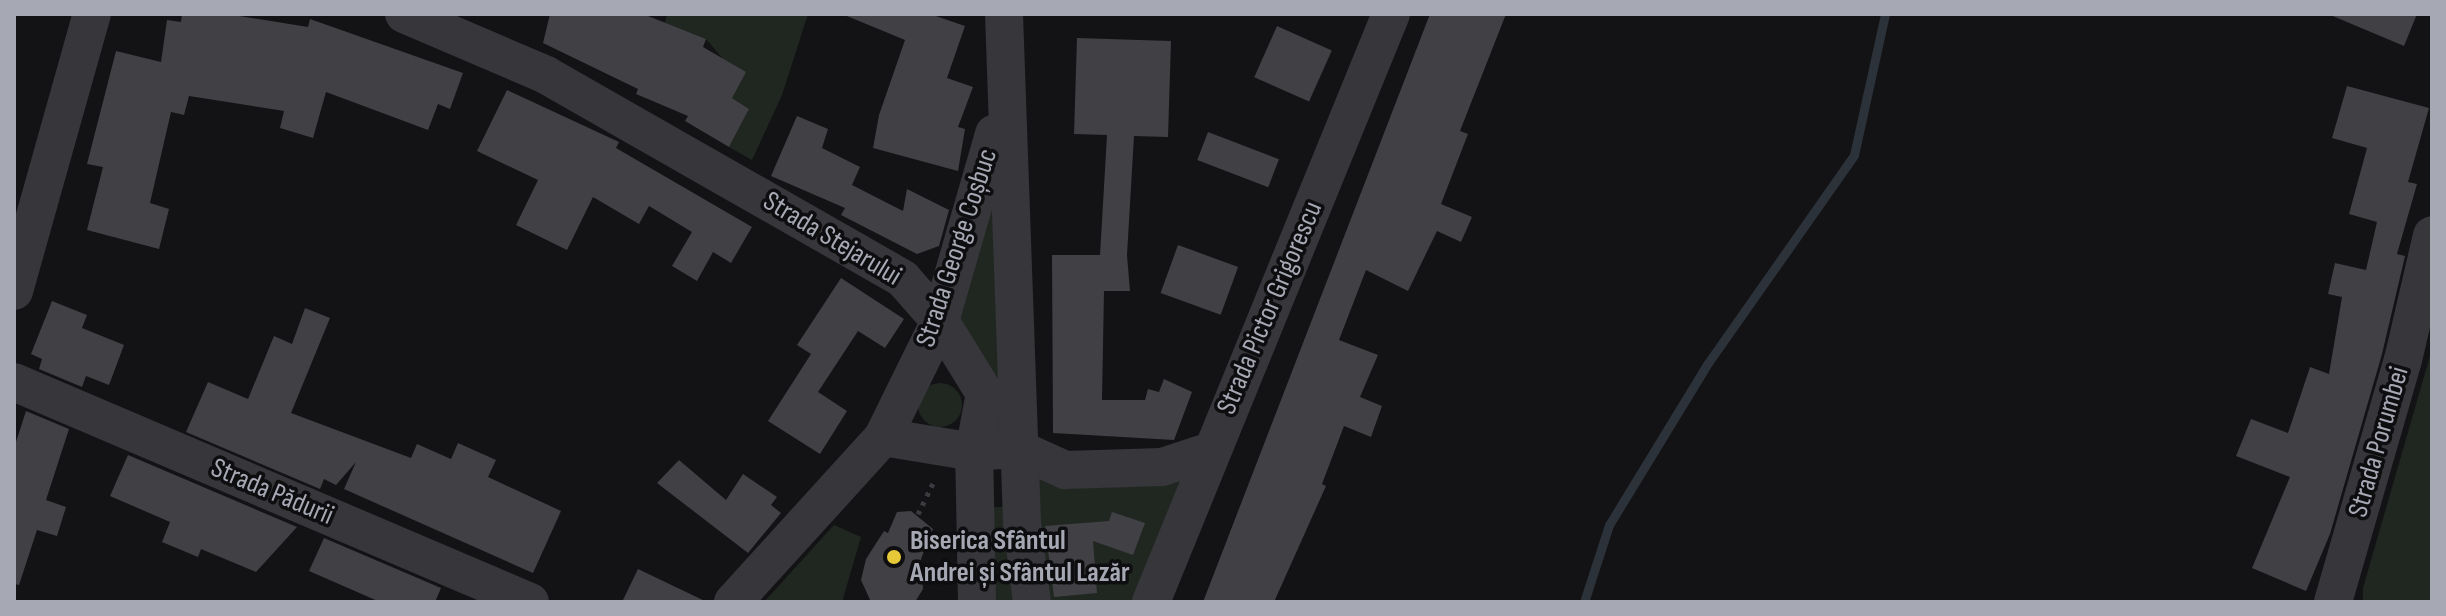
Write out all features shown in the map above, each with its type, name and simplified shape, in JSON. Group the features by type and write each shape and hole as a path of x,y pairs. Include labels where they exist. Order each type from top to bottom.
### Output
{"street":[{"path":"14,291 92,14"},
{"name":"Strada Stejarului","path":"404,14 546,75 903,279 940,321 1019,449"},
{"name":"Strada George Coșbuc","path":"1004,14 1004,100 1022,522 1032,602"},
{"name":"Strada Pictor Grigorescu","path":"1151,602 1208,452 1391,14"},
{"name":"Strada George Coșbuc","path":"733,602 883,437 940,321 1004,100"},
{"name":"Strada Porumbei","path":"2333,602 2403,360 2432,235"},
{"name":"Strada Pădurii","path":"14,382 530,602"},
{"path":"977,602 974,452 985,393"},
{"path":"883,437 974,452 1019,449 1065,470 1162,467 1208,452"}],"shaded area":[{"path":"667,14 808,14 782,95 752,160 729,147 749,109 732,98 724,60 706,39 665,23"},
{"path":"1004,100 1019,449 1065,470 1208,452 1151,602 977,602 975,508 1021,506 940,321"},
{"path":"2432,349 2432,602 2363,602 2363,588"},
{"path":"940,383 956,389 962,405 956,421 940,427 924,421 918,405 924,389"},
{"path":"834,525 861,537 842,602 764,602"}],"building":[{"path":"182,14 227,14 308,27 310,19 463,73 450,109 438,104 428,130 326,92 313,138 280,128 284,111 189,96 184,115 171,112 150,203 169,209 159,249 87,230 103,167 87,164 116,51 161,62 167,20 181,22"},
{"path":"550,14 643,14 706,39 703,47 746,72 732,98 749,109 729,147 685,121 688,116 636,94 638,89 543,43"},
{"path":"842,14 930,14 965,26 947,78 973,87 958,127 965,129 958,171 873,148 879,115 905,40"},
{"path":"1430,14 1506,14 1460,131 1468,134 1441,204 1472,217 1461,242 1437,231 1408,291 1366,270 1339,340 1378,355 1360,397 1382,406 1371,437 1344,426 1322,484 1326,486 1274,602 1203,602"},
{"path":"2328,14 2417,14 2404,46"},
{"path":"1277,26 1332,50 1309,102 1254,77"},
{"path":"1077,38 1171,41 1168,137 1134,136 1127,255 1130,291 1104,291 1102,400 1145,400 1148,389 1159,392 1164,379 1192,392 1174,440 1053,433 1052,255 1100,255 1107,135 1074,134"},
{"path":"2347,86 2429,108 2408,182 2417,184 2397,254 2405,256 2382,354 2330,534 2306,591 2252,568 2290,477 2236,456 2251,419 2288,433 2310,367 2329,374 2342,297 2328,294 2335,263 2366,270 2377,222 2349,214 2367,148 2332,138"},
{"path":"507,90 619,142 616,148 752,227 731,263 713,252 697,281 672,266 692,232 649,206 639,224 593,197 567,250 516,225 538,180 477,151"},
{"path":"797,116 828,129 822,148 860,167 852,185 903,211 907,189 949,210 939,246 917,254 841,215 845,208 771,176"},
{"path":"1208,132 1279,159 1268,187 1197,160"},
{"path":"1178,245 1238,267 1221,315 1161,293"},
{"path":"841,278 904,319 885,348 858,331 818,392 847,411 820,454 768,421 811,354 797,345"},
{"path":"52,301 87,315 82,328 124,345 109,385 86,376 82,387 39,369 42,359 31,354"},
{"path":"305,308 330,318 291,413 411,458 417,444 451,459 458,443 496,460 488,477 561,511 533,573 344,489 356,462 336,485 324,479 320,489 186,432 208,382 248,399 274,336 292,344"},
{"path":"26,411 69,429 46,500 66,507 57,536 37,530 19,585 14,584 14,448"},
{"path":"128,455 297,527 256,572 201,549 198,557 162,542 170,522 110,496"},
{"path":"679,460 726,500 743,474 777,497 771,505 781,513 748,553 657,483"},
{"name":"Biserica Sfântul Andrei și Sfântul Lazăr","path":"911,511 933,529 921,559 923,589 915,602 871,602 861,580 866,559 884,531 888,533 897,512"},
{"path":"1112,512 1145,523 1133,555 1093,541 1097,593 1054,597 1045,526 1109,521"},
{"path":"324,538 441,588 435,602 380,602 309,571"},
{"path":"638,569 707,602 622,602"}],"waterway":[{"path":"1584,602 1609,525 1708,363 1854,155 1885,14"}],"place":[{"name":"Biserica Sfântul Andrei și Sfântul Lazăr","path":"894,557"}]}
